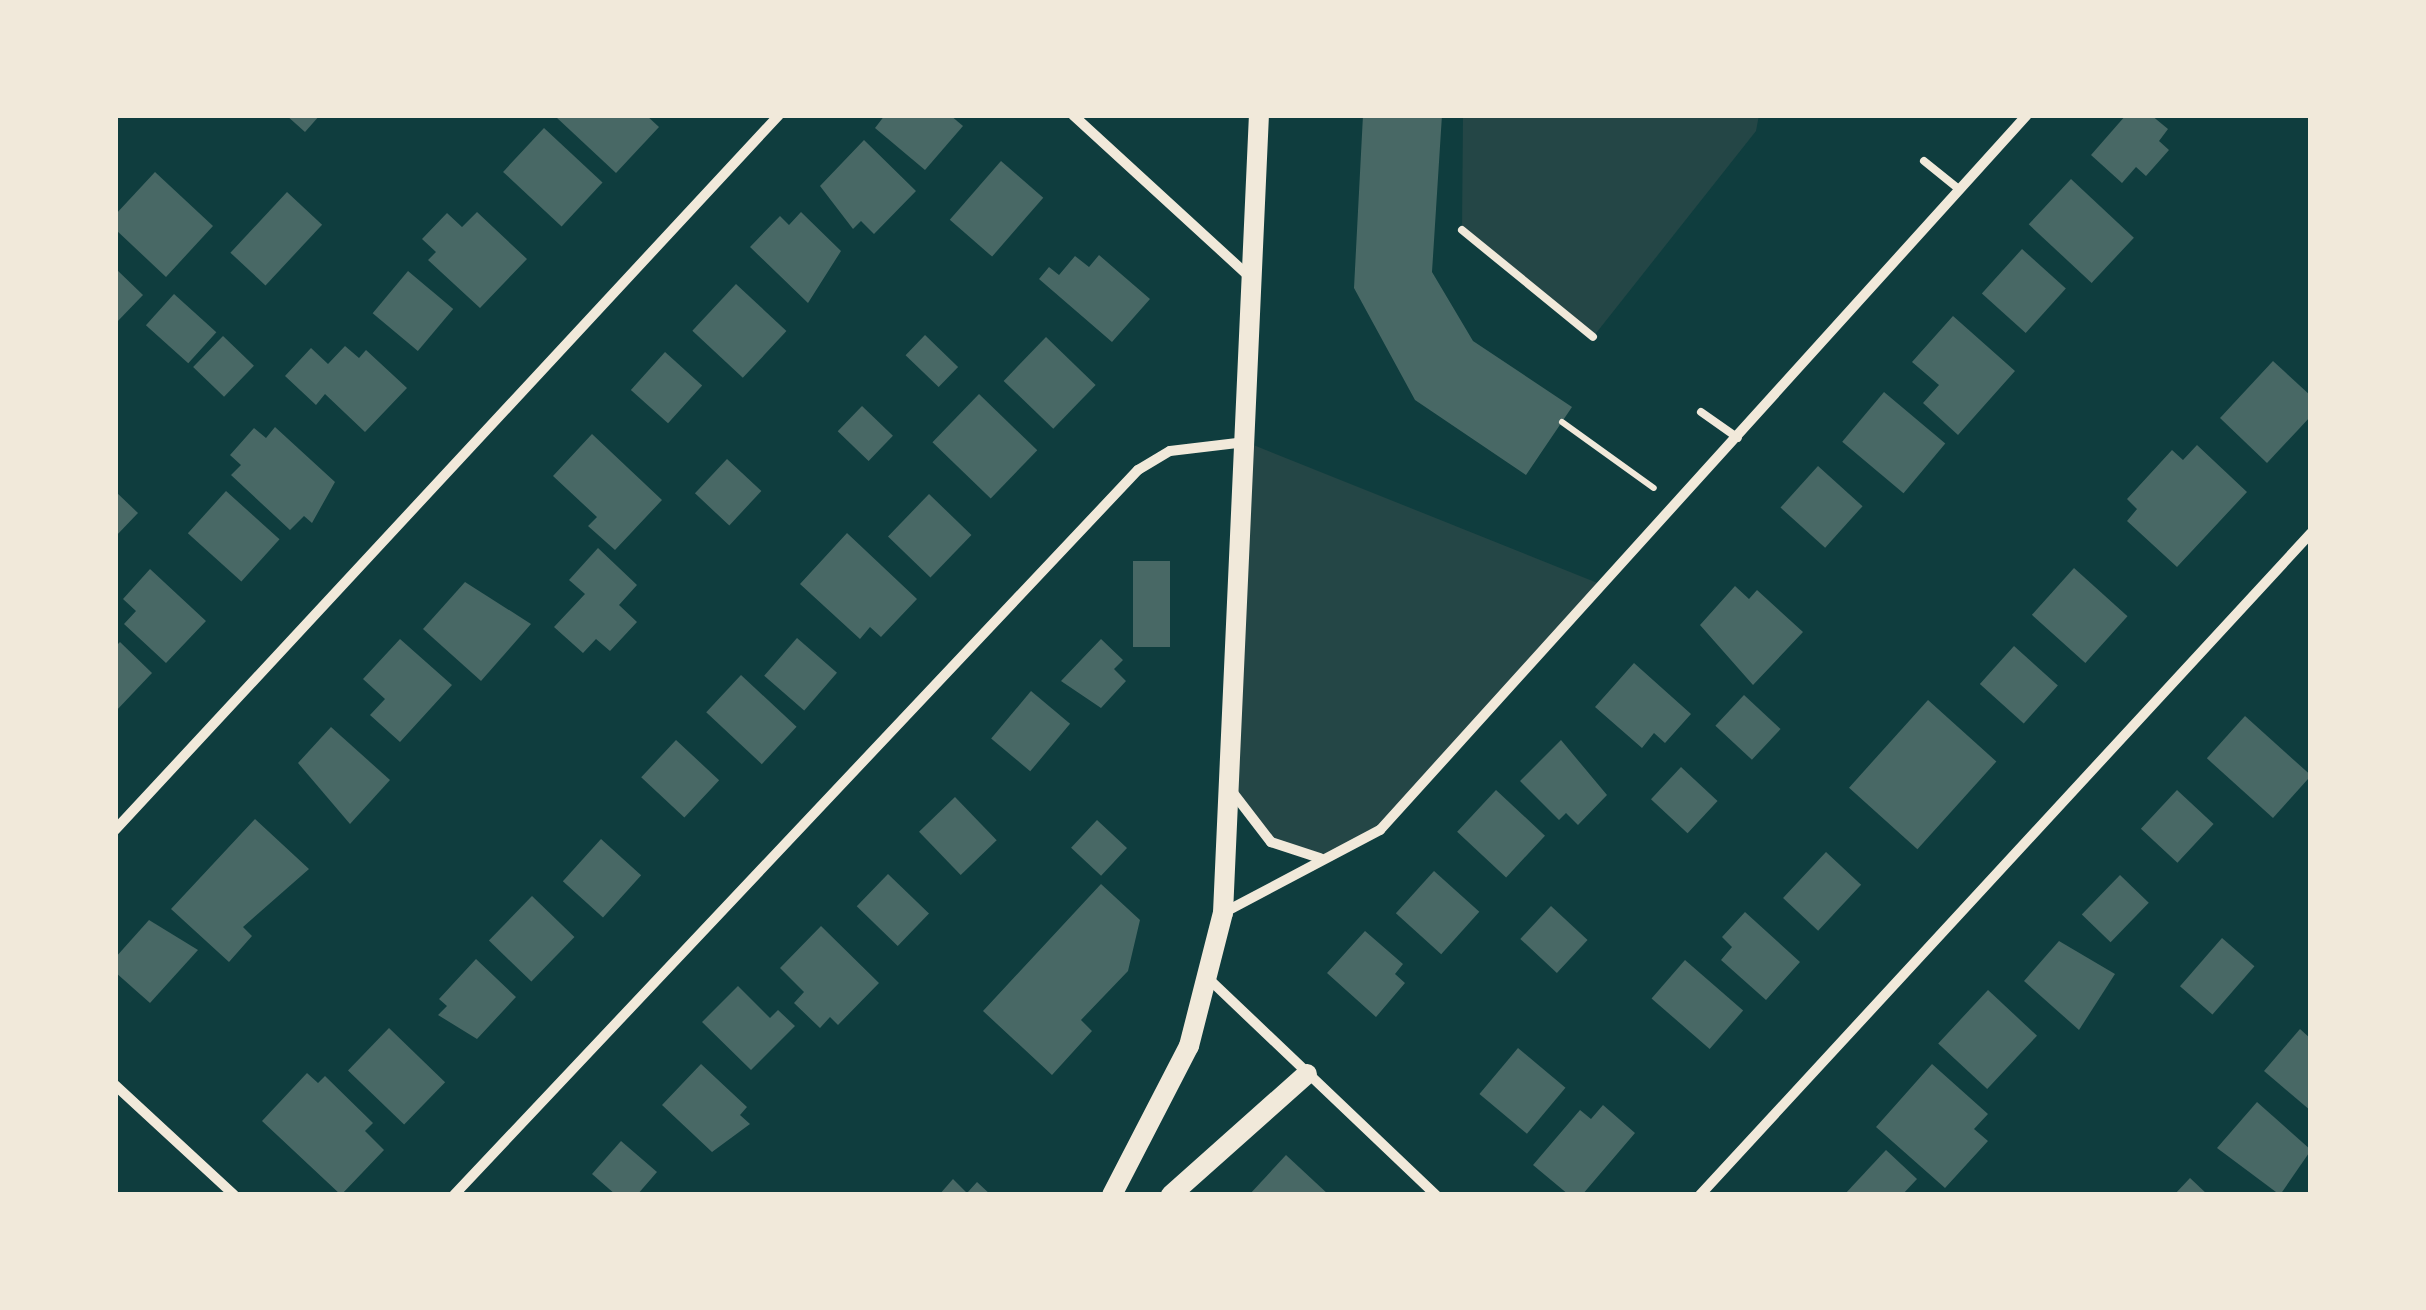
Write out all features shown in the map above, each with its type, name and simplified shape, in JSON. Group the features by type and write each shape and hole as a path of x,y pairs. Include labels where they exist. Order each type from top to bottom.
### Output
{"main road":[{"path":"1112,1195 1164,1105 1211,981 1223,913 1234,794 1250,276 1259,115"},
{"path":"1171,1195 1307,1074"}],"street":[{"path":"115,830 779,115"},
{"path":"1072,115 1250,276"},
{"path":"1223,913 1320,858 1380,830 2028,115"},
{"path":"454,1195 1138,470 1170,451 1246,442"},
{"path":"1700,1195 2311,533"},
{"path":"1234,794 1271,842 1320,858"},
{"path":"1211,981 1436,1195"},
{"path":"115,1085 234,1195"}],"lane":[{"path":"1924,161 1960,190"},
{"path":"1462,230 1593,337"},
{"path":"1700,412 1738,439"}],"path":[{"path":"1562,422 1675,503"}],"shaded area":[{"path":"1463,115 1759,115 1756,131 1593,337 1462,230"},
{"path":"1246,442 1600,584 1380,830 1320,858 1271,842 1234,794"}],"building":[{"path":"286,115 320,115 305,132"},
{"path":"646,115 659,127 616,173 556,117"},
{"path":"885,115 950,115 963,126 925,170 875,128"},
{"path":"1363,115 1442,115 1432,272 1473,341 1572,407 1526,475 1415,400 1354,288"},
{"path":"2126,115 2151,115 2168,129 2159,141 2169,150 2146,176 2136,167 2122,183 2091,155"},
{"path":"544,128 603,183 562,226 503,172"},
{"path":"864,140 916,191 874,234 861,221 853,229 820,186"},
{"path":"1001,161 1043,198 992,257 950,220"},
{"path":"155,172 213,226 166,277 115,229 115,215"},
{"path":"2071,179 2134,238 2092,283 2029,224"},
{"path":"287,192 322,225 265,285 230,253"},
{"path":"477,212 527,259 480,308 428,260 436,252 422,239 447,213 462,227"},
{"path":"801,212 841,251 808,303 750,247 780,216 789,225"},
{"path":"2022,249 2066,288 2026,333 1982,294"},
{"path":"1099,255 1150,299 1112,342 1039,279 1049,267 1059,275 1075,256 1089,267"},
{"path":"115,268 143,295 115,324"},
{"path":"408,271 453,309 418,351 373,313"},
{"path":"736,284 786,331 743,378 692,331"},
{"path":"174,294 216,332 188,363 146,325"},
{"path":"1953,316 2015,371 1958,435 1923,403 1939,385 1912,362"},
{"path":"925,335 958,367 939,387 906,355"},
{"path":"223,336 254,366 224,397 193,367"},
{"path":"1046,337 1096,385 1053,429 1004,381"},
{"path":"345,346 359,358 366,350 407,388 365,432 325,394 316,405 285,376 311,348 328,364"},
{"path":"665,352 702,385 668,423 631,390"},
{"path":"2273,361 2311,396 2311,416 2267,463 2220,418"},
{"path":"1884,392 1945,443 1904,493 1842,442"},
{"path":"979,394 1037,450 991,498 932,442"},
{"path":"862,406 893,436 869,461 838,431"},
{"path":"275,427 335,482 312,523 304,516 290,530 231,475 241,465 230,455 254,428 266,438"},
{"path":"592,434 662,500 615,550 588,526 597,517 553,476"},
{"path":"2197,445 2247,492 2177,567 2127,521 2137,509 2127,499 2172,450 2183,460"},
{"path":"727,459 761,491 729,525 695,493"},
{"path":"1818,466 1863,506 1825,548 1781,508"},
{"path":"115,491 138,513 115,537"},
{"path":"226,491 280,539 241,582 188,533"},
{"path":"929,494 971,535 930,577 888,536"},
{"path":"847,533 917,599 881,637 870,627 860,639 800,584"},
{"path":"598,548 637,585 619,605 637,622 610,651 596,639 583,653 554,627 585,594 569,580"},
{"path":"1133,561 1170,561 1170,647 1133,647"},
{"path":"2074,568 2128,616 2085,663 2032,615"},
{"path":"150,569 206,621 166,663 124,624 136,611 123,599"},
{"path":"465,582 531,624 481,681 423,629"},
{"path":"1735,586 1749,599 1757,590 1803,632 1753,685 1700,625"},
{"path":"797,638 837,673 804,711 764,676"},
{"path":"400,639 452,685 400,742 370,715 385,699 363,679"},
{"path":"1101,639 1123,660 1114,669 1126,681 1101,708 1061,681"},
{"path":"120,642 152,673 115,712 115,647"},
{"path":"2014,646 2058,685 2024,723 1980,684"},
{"path":"1634,663 1691,714 1665,743 1654,733 1642,748 1595,707"},
{"path":"741,675 797,727 762,764 706,712"},
{"path":"1031,691 1070,724 1030,771 991,738"},
{"path":"1744,695 1781,729 1752,760 1715,726"},
{"path":"1928,700 1996,762 1917,849 1849,788"},
{"path":"2245,716 2311,775 2273,818 2207,758"},
{"path":"331,727 390,780 350,824 298,763"},
{"path":"676,740 719,780 684,818 641,777"},
{"path":"1561,740 1607,795 1578,825 1566,813 1559,820 1520,781"},
{"path":"1681,767 1718,801 1688,833 1651,799"},
{"path":"1496,790 1545,836 1506,877 1457,832"},
{"path":"2177,790 2214,824 2177,863 2141,829"},
{"path":"955,797 997,840 961,875 919,832"},
{"path":"255,819 309,869 243,927 252,936 229,962 171,909"},
{"path":"1097,820 1127,848 1101,876 1071,848"},
{"path":"601,839 641,875 603,917 563,881"},
{"path":"1826,852 1861,885 1818,931 1783,898"},
{"path":"1434,871 1479,912 1441,954 1396,913"},
{"path":"888,874 929,914 898,946 857,906"},
{"path":"2120,875 2149,903 2111,942 2082,915"},
{"path":"1101,884 1140,920 1128,971 1081,1020 1092,1031 1052,1075 983,1011"},
{"path":"532,896 574,937 531,982 489,941"},
{"path":"1551,906 1588,940 1557,973 1520,939"},
{"path":"1745,912 1800,962 1766,1000 1721,960 1732,947 1722,937"},
{"path":"149,920 198,950 150,1003 115,972 115,958"},
{"path":"821,926 879,983 838,1025 830,1017 820,1028 794,1003 804,992 780,968"},
{"path":"1365,931 1403,964 1395,974 1405,983 1376,1017 1327,973"},
{"path":"2222,938 2254,966 2212,1015 2180,986"},
{"path":"2059,941 2115,974 2079,1030 2024,981"},
{"path":"476,959 516,997 477,1039 438,1015 447,1006 439,999"},
{"path":"1685,960 1743,1011 1710,1049 1652,998"},
{"path":"738,986 770,1018 778,1010 795,1026 751,1070 702,1022"},
{"path":"1988,990 2037,1036 1987,1089 1938,1043"},
{"path":"389,1028 445,1082 404,1125 348,1070"},
{"path":"2300,1029 2311,1039 2311,1111 2264,1071"},
{"path":"1518,1048 1565,1088 1527,1134 1479,1094"},
{"path":"701,1064 747,1107 740,1115 750,1124 712,1152 662,1105"},
{"path":"1932,1064 1988,1114 1974,1129 1988,1141 1945,1188 1876,1127"},
{"path":"307,1073 318,1083 325,1076 373,1123 365,1131 384,1150 341,1195 262,1121"},
{"path":"2257,1102 2311,1150 2280,1195 2217,1148"},
{"path":"1603,1105 1635,1133 1582,1195 1569,1195 1533,1165 1580,1110 1591,1119"},
{"path":"621,1141 657,1172 637,1195 616,1195 592,1174"},
{"path":"1886,1150 1917,1179 1902,1195 1844,1195"},
{"path":"1286,1155 1329,1195 1249,1195"},
{"path":"2190,1178 2208,1195 2174,1195"},
{"path":"953,1179 967,1193 977,1182 991,1195 939,1195"}]}
